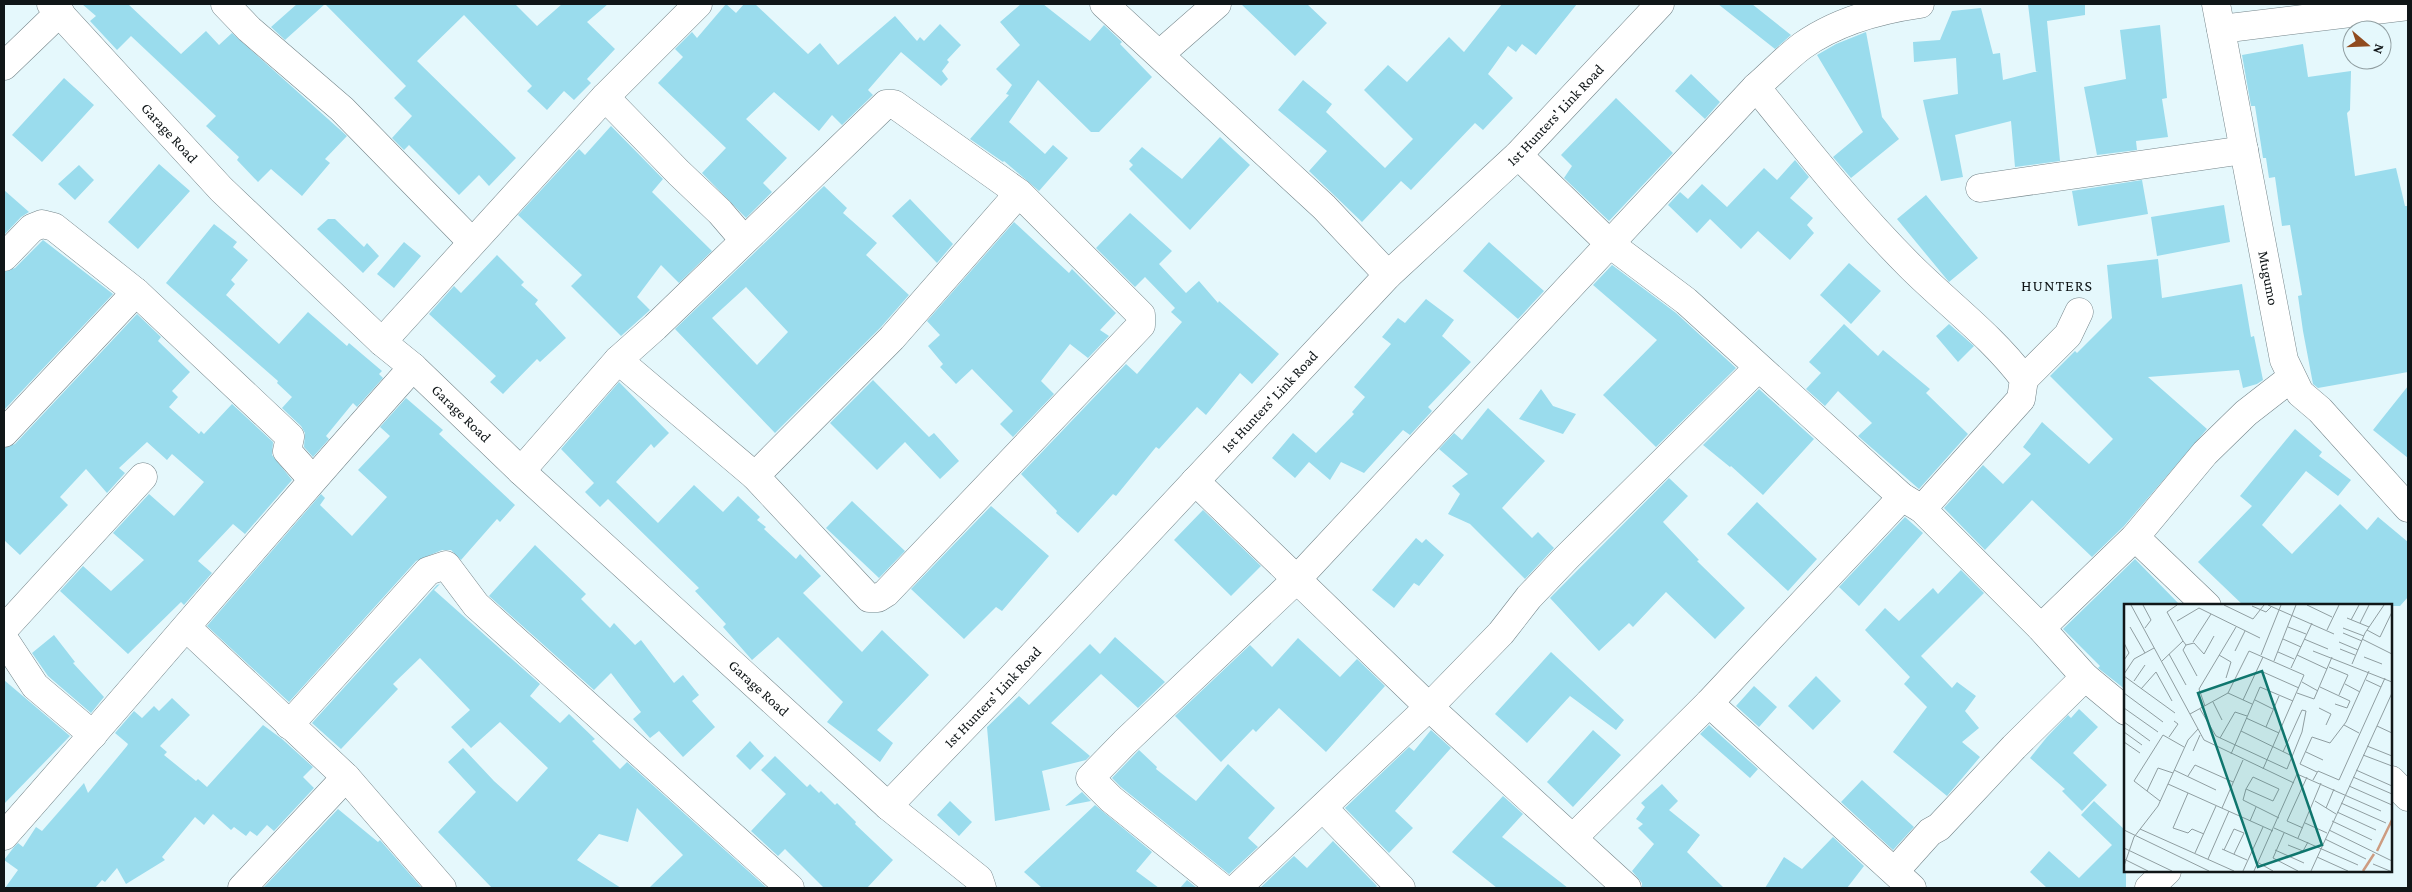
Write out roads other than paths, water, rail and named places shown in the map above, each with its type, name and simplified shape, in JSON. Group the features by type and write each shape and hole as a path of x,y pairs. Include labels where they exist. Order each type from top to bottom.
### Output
{"street":[{"path":"225,4 249,29 342,109 472,242"},
{"path":"382,342 605,97 698,4"},
{"path":"1104,4 1324,207 1388,275"},
{"path":"1160,54 1217,4"},
{"name":"1st Hunters' Link Road","path":"888,806 1000,690 1388,275 1518,155 1660,4"},
{"path":"1222,888 1111,799 1090,778 1125,742 1297,579 1756,87 1802,46 1842,22 1889,8 1920,4"},
{"path":"2218,16 2408,6"},
{"path":"4,66 55,8"},
{"name":"Garage Road","path":"55,8 222,189 382,342 413,367 521,471 888,806 978,879 982,888"},
{"name":"Mugumo","path":"2218,16 2284,360 2291,378 2300,393 2320,410 2408,508"},
{"path":"1756,87 1845,197 1911,267 1966,318 2024,378"},
{"path":"605,97 720,212 744,240"},
{"path":"521,471 618,360 655,327 886,104 900,107 1020,193 1141,315 1141,325 886,593 878,598 869,598 755,476 618,360"},
{"path":"1980,188 2244,150"},
{"path":"1518,155 1610,244 1686,300 1758,368 1912,503 2041,628 2085,677 2124,709"},
{"path":"755,476 892,338 1020,193"},
{"path":"4,257 32,228 42,224 54,227 136,292 290,437 287,451 312,479"},
{"path":"4,433 136,292"},
{"path":"1573,838 1912,503 2021,399 2024,378 2068,335 2079,312"},
{"path":"4,836 187,628 312,479 413,367"},
{"path":"1237,888 1429,706 1501,633 1529,597 1566,558 1758,368"},
{"path":"2041,628 2135,537 2205,453 2246,413 2291,378"},
{"path":"4,629 9,621 143,477"},
{"path":"1195,481 1429,706 1627,888"},
{"path":"2135,537 2205,604"},
{"path":"289,725 428,571 446,565 476,605 790,888"},
{"path":"187,628 346,777 442,888"},
{"path":"4,639 35,686 93,736"},
{"path":"1709,703 1904,880 1930,832 1939,827 2014,747 2085,677"},
{"path":"242,888 346,777"},
{"path":"2392,781 2408,797"},
{"path":"1322,808 1401,888"},
{"path":"2149,888 2166,872"}],"district":[{"name":"HUNTERS","path":"2057,285"}]}
